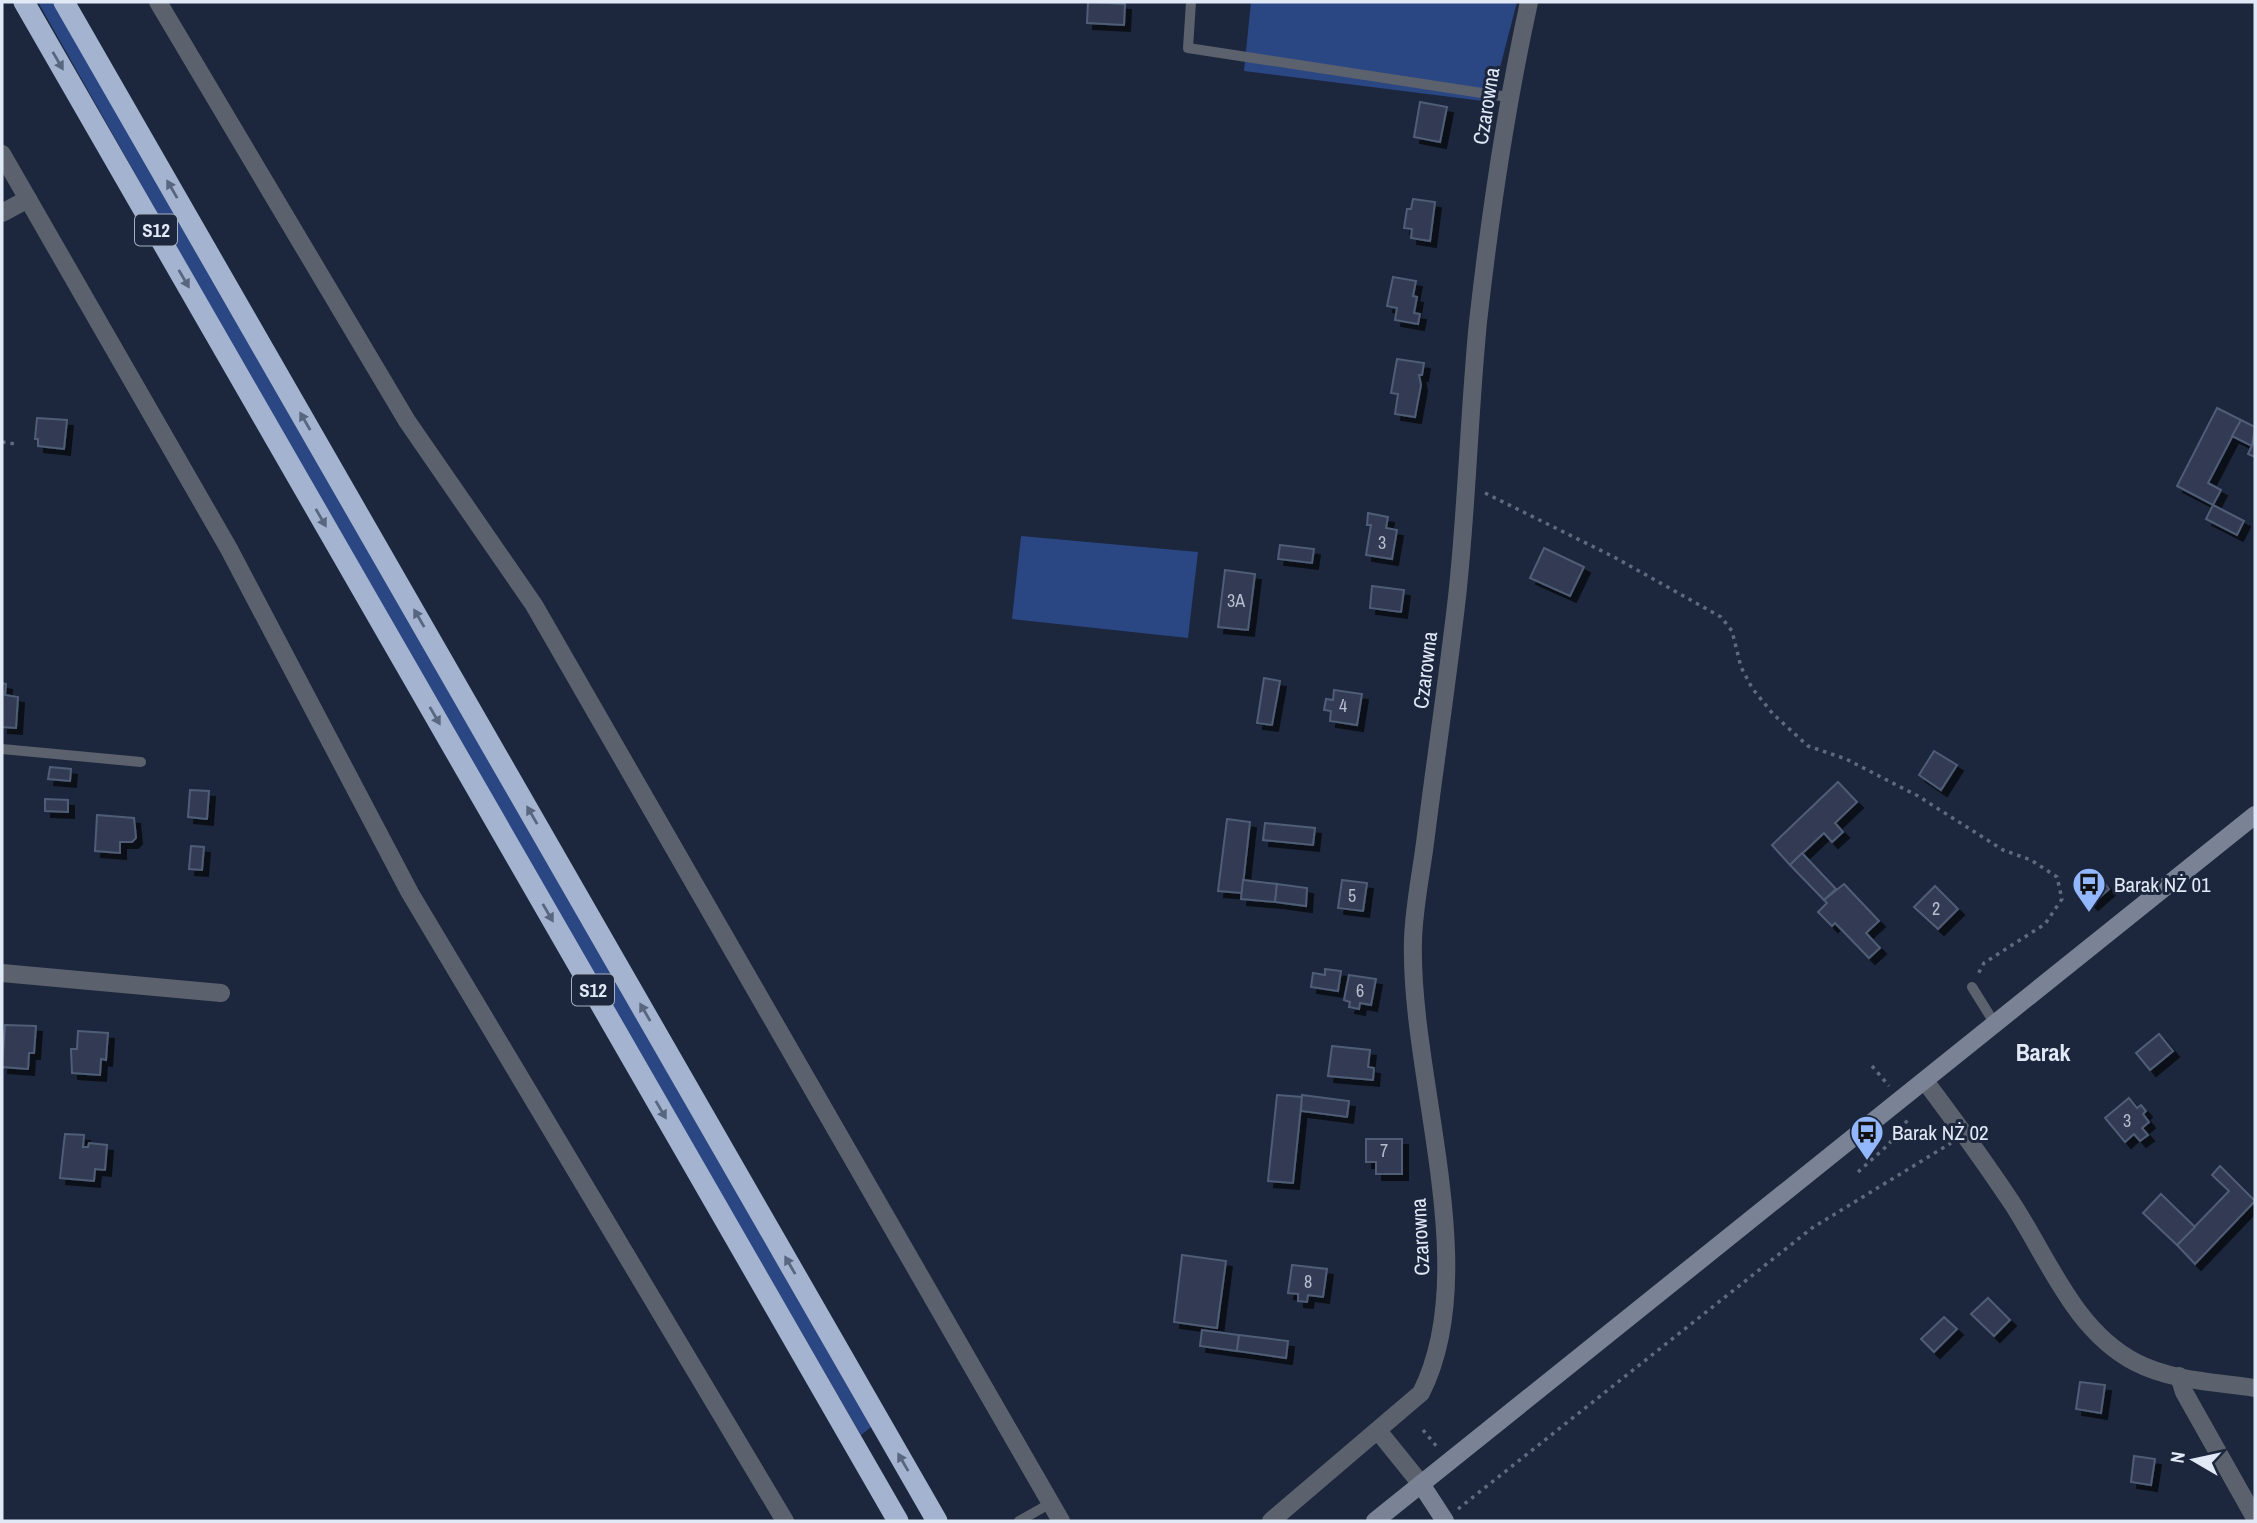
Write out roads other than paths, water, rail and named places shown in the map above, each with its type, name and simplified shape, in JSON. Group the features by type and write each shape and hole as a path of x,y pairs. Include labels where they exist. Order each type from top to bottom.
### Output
{"highway":[{"name":"S12","path":"24,2 898,1521"},
{"name":"S12","path":"64,2 937,1521"}],"street":[{"path":"158,2 407,421 534,605 1062,1521"},
{"name":"Czarowna","path":"1270,1521 1421,1393 1432,1371 1439,1345 1446,1300 1444,1237 1439,1175 1415,1012 1413,938 1457,597 1478,323 1508,97 1529,2"},
{"path":"2,154 235,560 410,893 785,1521"},
{"path":"2,213 28,199"},
{"path":"1374,1521 2255,815"},
{"path":"2,972 221,993"},
{"path":"1925,1081 1965,1135 2088,1323 2114,1349 2135,1362 2179,1376 2255,1388"},
{"path":"2179,1376 2183,1392 2255,1518"},
{"path":"1378,1432 1421,1484 1446,1520"}],"lane":[{"path":"1191,2 1188,48 1508,97"},
{"path":"2,749 141,762"},
{"path":"1972,987 1995,1024"},
{"path":"1019,1521 1051,1503"}],"place":[{"name":"Barak NŻ 01","path":"2089,914"},
{"name":"Barak NŻ 02","path":"1867,1162"}],"district":[{"name":"Barak","path":"2043,1052"}]}
